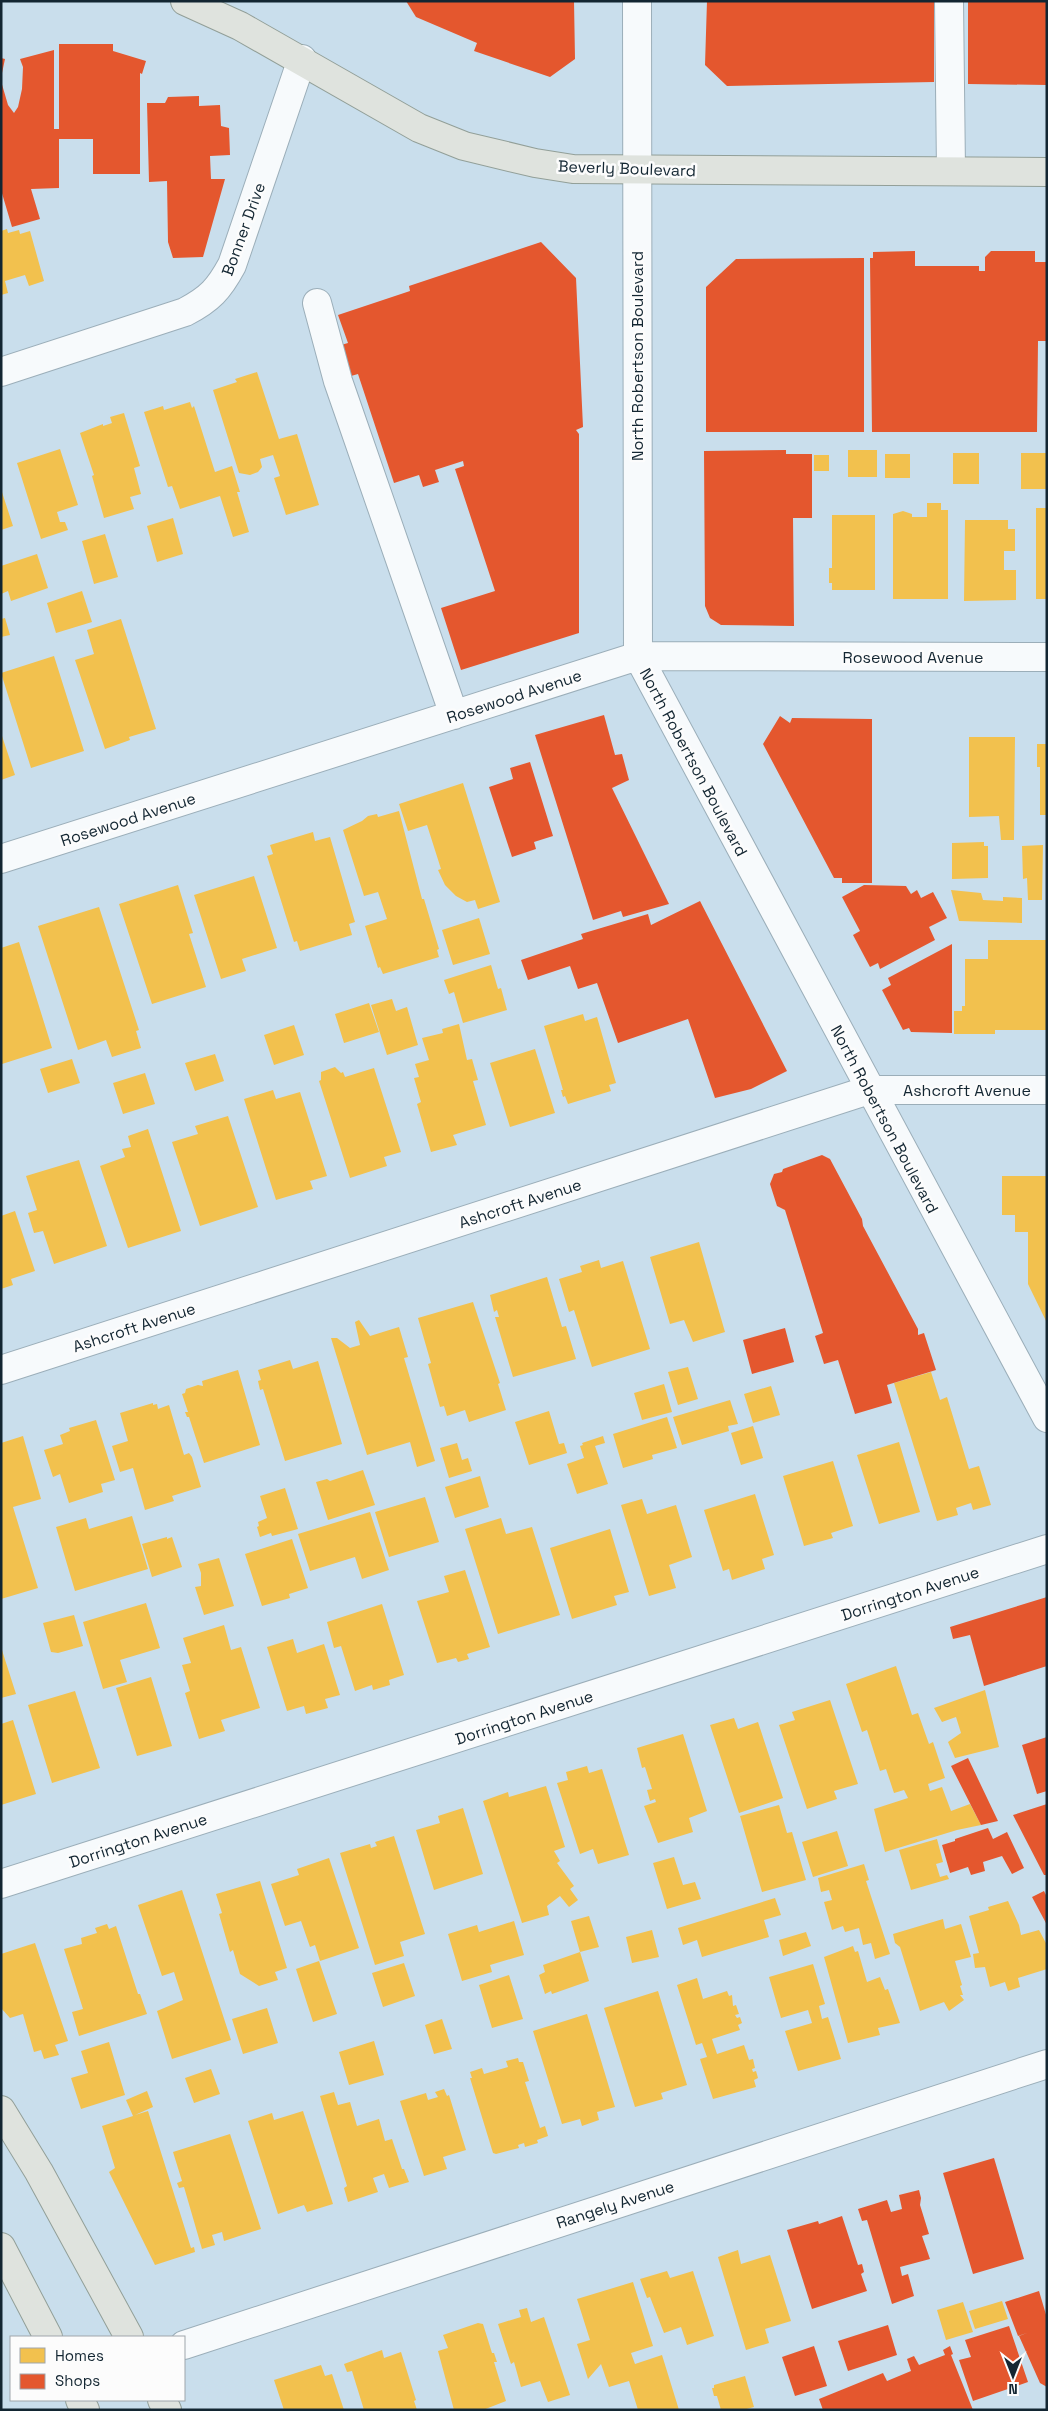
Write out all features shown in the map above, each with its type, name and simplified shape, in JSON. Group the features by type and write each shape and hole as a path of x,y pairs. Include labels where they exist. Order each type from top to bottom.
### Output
{"main road":[{"name":"Beverly Boulevard","path":"186,1 240,26 302,59 419,128 464,146 535,163 573,169 1047,172"},
{"path":"1,2110 39,2172 128,2336"},
{"path":"1,2247 47,2336"}],"street":[{"name":"North Robertson Boulevard","path":"637,1 638,656 869,1090 1047,1418"},
{"path":"949,1 951,171"},
{"name":"Bonner Drive","path":"1,372 186,312 206,301 221,285 232,265 302,59"},
{"path":"317,303 338,381 454,715"},
{"name":"Rosewood Avenue","path":"1,859 638,656 1047,657"},
{"name":"Ashcroft Avenue","path":"1,1370 869,1090 1047,1090"},
{"name":"Dorrington Avenue","path":"1,1884 1047,1549"},
{"name":"Rangely Avenue","path":"185,2345 1047,2064"}],"building: Homes":[{"path":"7,229 8,233 19,230 20,234 30,231 44,281 29,286 25,275 5,281 8,293 1,295 1,231"},
{"path":"257,372 279,439 297,434 319,505 286,515 274,478 280,476 273,455 260,459 262,467 258,472 250,475 239,473 213,390 237,382 235,379"},
{"path":"190,402 192,408 194,406 215,472 232,466 240,492 237,492 249,532 233,537 220,496 180,509 172,486 168,487 144,412 163,406 164,410"},
{"path":"124,413 140,466 134,468 141,494 130,497 134,509 104,518 92,476 94,475 80,433 103,424 103,426 112,423 110,417"},
{"path":"60,449 78,505 57,512 60,522 65,522 68,530 41,539 17,463"},
{"path":"848,450 877,450 877,477 848,477"},
{"path":"953,453 979,453 979,484 953,484"},
{"path":"1021,453 1047,453 1047,489 1021,489"},
{"path":"885,454 910,454 910,478 885,478"},
{"path":"814,455 829,455 829,471 814,471"},
{"path":"1,489 13,526 1,530"},
{"path":"927,503 941,503 941,510 948,510 948,599 893,599 893,514 903,511 912,514 912,517 927,517"},
{"path":"1036,508 1047,508 1047,599 1036,599"},
{"path":"832,515 875,515 875,590 832,590 832,583 829,583 829,568 832,568"},
{"path":"173,518 183,554 157,562 147,526"},
{"path":"965,520 1008,520 1008,529 1015,529 1015,551 1004,551 1004,570 1016,570 1016,600 964,601"},
{"path":"105,534 118,577 94,584 82,541"},
{"path":"37,554 48,588 11,601 8,591 1,594 1,566"},
{"path":"82,591 92,622 56,633 47,603"},
{"path":"5,618 10,635 1,637 1,619"},
{"path":"121,619 156,729 129,737 130,740 105,749 75,660 94,654 87,630"},
{"path":"54,656 84,751 31,768 1,673"},
{"path":"1,733 15,775 1,780"},
{"path":"969,737 1015,737 1014,840 1001,840 999,816 969,817"},
{"path":"1037,744 1047,744 1047,815 1040,815 1040,767 1037,767"},
{"path":"463,783 500,902 478,909 475,900 467,902 456,896 445,885 438,870 441,869 427,825 408,831 399,804"},
{"path":"399,811 422,899 424,899 439,949 437,950 439,957 383,974 380,967 378,968 365,926 387,919 378,892 364,896 343,830 368,816 377,814 378,817"},
{"path":"313,832 315,841 330,837 355,922 349,924 352,935 300,951 297,941 294,942 267,856 273,854 270,845"},
{"path":"984,842 984,846 988,846 988,878 952,879 952,843"},
{"path":"1043,845 1042,900 1028,900 1027,878 1023,879 1022,846"},
{"path":"254,876 277,948 242,959 246,971 221,979 194,895"},
{"path":"178,885 193,933 189,934 206,987 152,1004 119,904"},
{"path":"951,890 981,893 983,900 1003,901 1003,897 1022,898 1022,923 959,921"},
{"path":"99,907 139,1030 136,1031 141,1048 112,1057 106,1040 78,1050 38,926"},
{"path":"479,918 490,954 453,965 442,930"},
{"path":"988,940 1047,940 1047,1030 995,1030 995,1034 954,1034 954,1011 962,1011 962,1006 965,1006 965,959 988,959"},
{"path":"19,942 52,1048 2,1064 1,948"},
{"path":"491,965 498,989 501,988 507,1010 463,1023 454,992 449,994 444,980"},
{"path":"392,999 396,1011 407,1007 418,1045 387,1055 371,1005"},
{"path":"369,1003 379,1032 344,1043 335,1014"},
{"path":"583,1014 585,1021 597,1017 616,1083 609,1085 611,1091 568,1104 565,1096 563,1097 561,1090 563,1090 544,1026"},
{"path":"459,1024 467,1060 472,1059 478,1080 473,1081 486,1125 453,1135 457,1145 431,1152 417,1104 421,1102 414,1078 419,1077 415,1064 429,1060 422,1038 443,1033 442,1029"},
{"path":"294,1025 304,1055 274,1065 264,1035"},
{"path":"535,1049 555,1113 510,1127 490,1063"},
{"path":"215,1054 224,1081 195,1091 185,1063"},
{"path":"72,1059 80,1083 48,1093 40,1069"},
{"path":"335,1067 341,1073 343,1072 345,1077 374,1068 401,1152 384,1157 387,1166 350,1178 319,1081 321,1080 321,1072"},
{"path":"145,1073 155,1104 123,1114 113,1083"},
{"path":"273,1090 276,1099 300,1092 327,1176 310,1181 313,1189 276,1200 244,1099"},
{"path":"228,1116 258,1207 200,1226 172,1142 198,1134 195,1126"},
{"path":"148,1129 181,1231 128,1248 100,1166 125,1157 122,1149 131,1147 128,1136"},
{"path":"79,1160 107,1246 54,1264 43,1231 34,1233 28,1213 37,1210 26,1176"},
{"path":"1002,1176 1047,1176 1047,1323 1028,1284 1028,1232 1015,1232 1015,1215 1002,1215"},
{"path":"15,1211 35,1271 11,1279 13,1285 1,1289 1,1216"},
{"path":"699,1242 725,1332 693,1342 684,1320 670,1324 650,1257"},
{"path":"599,1260 601,1268 623,1261 650,1349 592,1367 574,1310 569,1312 559,1279 582,1272 580,1266"},
{"path":"547,1277 562,1327 566,1326 576,1359 513,1377 495,1317 499,1317 497,1310 494,1312 490,1295"},
{"path":"473,1302 500,1383 498,1384 506,1410 469,1422 465,1410 447,1416 444,1406 440,1407 428,1364 431,1363 418,1318"},
{"path":"359,1320 370,1336 399,1327 408,1357 404,1358 435,1461 417,1467 410,1442 367,1455 331,1338 337,1338 350,1348 360,1345 355,1322"},
{"path":"290,1360 293,1369 318,1361 342,1444 285,1461 263,1389 260,1390 258,1381 261,1380 258,1370"},
{"path":"688,1367 698,1399 678,1405 668,1372"},
{"path":"238,1370 260,1445 204,1463 189,1417 187,1417 185,1412 188,1412 182,1394 185,1393 186,1389 198,1385 203,1386 202,1381"},
{"path":"931,1372 940,1400 947,1397 969,1469 979,1466 991,1505 973,1510 971,1503 956,1508 958,1515 937,1521 894,1383"},
{"path":"664,1384 672,1412 642,1420 634,1393"},
{"path":"771,1386 780,1415 753,1423 744,1394"},
{"path":"730,1400 738,1424 728,1426 729,1431 682,1445 673,1417"},
{"path":"153,1403 153,1405 157,1404 158,1409 169,1405 184,1455 189,1453 192,1457 201,1487 172,1496 174,1501 145,1510 133,1468 120,1472 112,1446 128,1441 120,1413"},
{"path":"549,1411 559,1444 564,1443 567,1453 529,1465 515,1422"},
{"path":"667,1417 677,1448 652,1455 653,1459 623,1468 613,1434"},
{"path":"96,1420 115,1480 101,1484 103,1492 69,1503 60,1474 53,1477 44,1450 63,1444 60,1435 70,1431 69,1428"},
{"path":"753,1426 763,1458 741,1465 731,1433"},
{"path":"23,1436 41,1499 13,1507 38,1588 1,1599 1,1443"},
{"path":"603,1436 605,1443 595,1446 608,1484 577,1494 567,1464 584,1458 580,1446 583,1445 582,1443"},
{"path":"899,1442 920,1512 879,1524 857,1455"},
{"path":"457,1443 462,1460 468,1458 472,1471 449,1478 440,1448"},
{"path":"833,1461 853,1526 831,1533 833,1538 804,1546 783,1476"},
{"path":"363,1470 375,1505 328,1520 316,1482 327,1479 330,1481"},
{"path":"480,1476 489,1507 455,1518 445,1487"},
{"path":"285,1488 298,1529 272,1536 271,1533 260,1537 257,1527 259,1526 258,1522 267,1518 260,1496"},
{"path":"755,1494 774,1555 762,1559 765,1569 732,1580 729,1569 723,1571 704,1510"},
{"path":"425,1497 439,1542 389,1557 375,1512"},
{"path":"642,1499 647,1514 676,1505 692,1557 669,1565 676,1588 649,1596 621,1505"},
{"path":"370,1512 389,1570 362,1579 355,1557 310,1571 298,1534"},
{"path":"132,1516 148,1569 75,1591 56,1527 86,1518 89,1529"},
{"path":"501,1518 506,1534 532,1527 560,1615 498,1634 465,1529"},
{"path":"610,1529 629,1592 614,1596 617,1605 572,1619 550,1548"},
{"path":"167,1537 167,1539 172,1537 182,1567 152,1577 142,1544"},
{"path":"292,1539 308,1588 289,1594 290,1598 262,1606 245,1554"},
{"path":"219,1558 234,1606 204,1615 195,1587 201,1586 201,1573 198,1564"},
{"path":"465,1570 490,1647 467,1654 469,1659 458,1662 456,1658 437,1663 417,1601 449,1592 444,1576"},
{"path":"146,1603 160,1648 120,1660 127,1682 103,1689 83,1622"},
{"path":"382,1604 404,1675 389,1680 390,1685 373,1690 372,1685 355,1691 341,1646 334,1648 327,1622"},
{"path":"74,1615 83,1646 58,1653 51,1652 43,1623"},
{"path":"224,1625 231,1650 241,1647 260,1708 221,1720 225,1731 199,1739 185,1693 190,1691 182,1665 191,1663 183,1638"},
{"path":"293,1639 297,1653 324,1644 340,1695 325,1699 328,1708 306,1714 304,1706 287,1711 267,1647"},
{"path":"1,1647 16,1694 1,1698"},
{"path":"896,1666 912,1715 918,1713 929,1744 933,1742 945,1778 928,1784 930,1791 942,1787 951,1811 970,1804 981,1825 957,1830 885,1852 874,1809 908,1798 904,1790 894,1793 886,1769 880,1771 867,1730 862,1732 846,1684"},
{"path":"151,1677 172,1746 137,1756 116,1688"},
{"path":"985,1690 999,1747 955,1758 948,1742 961,1733 956,1717 942,1722 934,1708"},
{"path":"75,1691 100,1768 52,1783 28,1705"},
{"path":"830,1700 858,1784 834,1791 837,1799 807,1809 779,1725 795,1720 792,1712"},
{"path":"734,1718 738,1729 758,1722 783,1798 739,1813 710,1725"},
{"path":"13,1720 36,1794 1,1805 1,1724"},
{"path":"683,1734 707,1811 689,1818 693,1832 658,1843 644,1806 656,1802 655,1799 650,1801 647,1790 652,1789 645,1767 642,1768 637,1748"},
{"path":"587,1766 589,1773 602,1769 629,1855 598,1864 593,1849 580,1854 557,1783 568,1780 566,1772"},
{"path":"546,1786 565,1847 554,1851 560,1861 557,1863 574,1886 570,1889 578,1900 569,1907 560,1896 547,1906 549,1915 522,1923 483,1801 508,1792 509,1797"},
{"path":"779,1805 787,1833 792,1832 806,1880 762,1892 740,1816"},
{"path":"463,1808 483,1874 434,1890 416,1830 440,1823 438,1816"},
{"path":"837,1831 848,1866 813,1877 802,1842"},
{"path":"394,1836 425,1934 400,1942 404,1956 375,1965 340,1853 370,1844 371,1848 377,1846 375,1842"},
{"path":"937,1839 943,1862 936,1864 940,1877 947,1875 949,1879 911,1890 899,1850"},
{"path":"674,1857 683,1885 695,1882 701,1899 667,1909 653,1863"},
{"path":"329,1858 359,1948 320,1961 315,1945 310,1947 301,1921 285,1926 271,1884 299,1875 297,1869"},
{"path":"864,1864 869,1880 866,1881 890,1954 875,1959 871,1943 863,1945 859,1928 845,1932 843,1926 832,1930 824,1902 832,1900 829,1890 821,1892 818,1878"},
{"path":"260,1881 287,1968 275,1972 278,1980 259,1986 240,1974 233,1950 230,1952 219,1914 222,1913 216,1894"},
{"path":"182,1890 231,2040 172,2059 157,2011 183,2000 174,1972 162,1976 138,1905"},
{"path":"775,1898 781,1915 764,1920 769,1937 702,1957 697,1940 683,1945 678,1928"},
{"path":"1008,1901 1019,1925 1021,1935 1039,1930 1047,1945 1047,1969 1018,1978 1020,1987 1008,1991 1005,1982 990,1987 985,1967 975,1968 973,1954 979,1953 969,1916 989,1910 988,1907"},
{"path":"589,1916 599,1947 580,1952 571,1921"},
{"path":"943,1919 945,1929 961,1924 971,1957 955,1961 962,1985 960,1986 963,1995 960,1995 964,2000 949,2011 944,2002 920,2011 900,1947 895,1943 893,1934"},
{"path":"514,1921 524,1955 490,1965 492,1972 462,1981 448,1934 477,1925 479,1932"},
{"path":"107,1924 109,1929 116,1926 138,1994 140,1994 147,2014 79,2036 72,2012 83,2009 64,1949 82,1944 81,1938 97,1933 95,1928"},
{"path":"652,1930 659,1957 632,1963 626,1937"},
{"path":"806,1932 811,1946 783,1956 779,1940"},
{"path":"35,1943 68,2041 55,2045 59,2055 44,2059 41,2050 34,2052 23,2014 10,2018 1,2008 1,1954"},
{"path":"853,1946 855,1952 858,1951 867,1982 880,1977 885,1990 888,1989 900,2023 878,2028 880,2035 848,2043 824,1957"},
{"path":"580,1952 589,1981 552,1994 551,1991 545,1994 539,1975 545,1972 543,1965"},
{"path":"319,1961 337,2014 313,2022 296,1969"},
{"path":"404,1963 415,1996 383,2007 372,1973"},
{"path":"813,1964 825,2004 819,2006 822,2019 828,2017 841,2059 798,2071 785,2031 812,2023 808,2010 781,2018 769,1977"},
{"path":"509,1975 523,2019 492,2028 479,1985"},
{"path":"697,1978 703,1999 727,1991 729,1996 732,1995 733,2006 736,2005 739,2014 735,2015 737,2018 740,2017 742,2023 738,2025 740,2030 712,2039 717,2054 744,2045 749,2060 753,2059 755,2068 752,2069 753,2072 756,2071 758,2078 754,2080 756,2087 713,2099 700,2059 707,2057 702,2043 696,2045 677,1985"},
{"path":"658,1991 687,2085 661,2093 663,2099 635,2107 604,2008"},
{"path":"267,2008 278,2043 243,2054 232,2019"},
{"path":"587,2014 615,2107 597,2112 599,2120 582,2126 580,2119 562,2124 533,2031"},
{"path":"442,2019 452,2049 434,2054 425,2025"},
{"path":"374,2041 384,2075 349,2085 339,2052"},
{"path":"109,2042 125,2095 81,2109 71,2078 88,2073 81,2051"},
{"path":"518,2058 519,2062 523,2062 529,2081 525,2082 540,2128 545,2126 548,2136 537,2140 538,2143 525,2147 524,2143 518,2145 519,2148 496,2154 493,2153 470,2078 472,2078 470,2072 482,2068 484,2074 508,2067 506,2061"},
{"path":"211,2069 220,2094 194,2103 185,2078"},
{"path":"444,2089 447,2096 449,2095 466,2150 443,2157 447,2169 424,2176 400,2101 426,2093 428,2100 438,2097 435,2092"},
{"path":"147,2091 153,2107 135,2115 148,2111 191,2248 194,2247 195,2252 155,2265 109,2172 115,2168 102,2126 133,2116 126,2100"},
{"path":"334,2092 338,2105 350,2102 357,2126 379,2119 385,2141 392,2139 402,2169 404,2169 409,2182 389,2188 384,2174 373,2178 378,2192 348,2202 344,2188 347,2186 320,2096"},
{"path":"303,2111 333,2204 307,2212 304,2205 278,2214 248,2121 272,2113 274,2120"},
{"path":"230,2134 261,2229 224,2241 222,2232 212,2235 215,2245 202,2249 184,2187 179,2188 177,2183 182,2181 173,2152"},
{"path":"738,2250 741,2264 770,2255 791,2321 765,2329 769,2343 746,2350 718,2257"},
{"path":"667,2271 670,2278 693,2271 714,2336 687,2345 681,2327 664,2333 650,2297 647,2298 640,2279"},
{"path":"633,2282 653,2346 631,2353 635,2364 662,2355 679,2410 638,2410 629,2381 609,2387 601,2364 588,2379 577,2344 590,2340 577,2299"},
{"path":"1002,2301 1008,2319 975,2329 969,2311"},
{"path":"963,2302 973,2332 946,2340 937,2310"},
{"path":"527,2308 531,2322 544,2317 570,2395 548,2402 540,2381 521,2387 514,2362 511,2364 498,2324 521,2317 519,2310"},
{"path":"478,2323 483,2324 492,2353 494,2353 497,2362 494,2362 506,2401 483,2410 454,2410 438,2351 448,2348 443,2335"},
{"path":"382,2350 384,2358 401,2352 416,2400 414,2401 417,2410 364,2410 352,2371 347,2372 344,2364"},
{"path":"321,2365 325,2376 332,2374 344,2410 284,2410 274,2380"},
{"path":"745,2376 754,2407 743,2410 721,2410 717,2396 714,2396 712,2388 714,2388 714,2385"}],"building: Shops":[{"path":"406,1 574,1 575,59 550,77 474,51 477,43 416,17"},
{"path":"707,1 934,1 934,82 727,86 705,65"},
{"path":"968,1 1047,1 1047,85 968,84"},
{"path":"59,44 113,44 113,51 146,61 142,74 140,73 140,174 93,174 93,139 59,139 59,188 31,189 40,219 12,227 1,190 1,81 8,105 14,113 18,107 22,89 23,67 20,59 54,50 54,129 59,129"},
{"path":"1,58 5,59 2,73 1,73"},
{"path":"199,96 199,106 220,105 221,126 229,128 230,155 210,156 211,179 225,179 203,257 173,258 168,242 167,181 149,182 147,103 165,103 168,97"},
{"path":"541,242 576,278 583,427 576,430 579,434 579,633 461,670 441,608 495,591 455,469 464,466 463,461 435,470 439,482 423,487 419,475 394,483 358,374 344,378 334,347 348,343 338,315 410,291 409,286"},
{"path":"915,251 915,266 979,266 979,271 985,271 985,257 991,251 1035,251 1035,262 1047,262 1047,341 1038,341 1037,432 872,432 870,258 873,258 873,252"},
{"path":"864,258 864,432 706,432 706,287 736,259"},
{"path":"786,450 786,454 812,454 812,518 793,518 794,626 721,625 710,618 705,606 704,451"},
{"path":"604,715 615,755 622,754 629,780 612,788 669,904 623,917 621,911 593,920 535,735"},
{"path":"780,716 790,723 792,718 872,719 872,883 842,883 842,878 834,878 763,744"},
{"path":"530,762 553,836 534,842 536,849 512,857 489,787 513,779 510,768"},
{"path":"864,885 906,886 911,894 917,890 921,898 933,892 947,918 929,927 935,940 880,969 878,963 870,967 853,935 860,931 842,897"},
{"path":"700,901 787,1071 751,1089 715,1098 688,1019 618,1043 597,983 578,989 570,966 528,980 521,960 583,939 581,934 648,914 651,925"},
{"path":"952,944 952,1033 911,1032 909,1028 903,1030 882,990 891,985 888,978"},
{"path":"822,1155 830,1159 862,1219 863,1226 918,1329 918,1335 924,1333 936,1370 887,1385 892,1403 855,1414 838,1360 824,1364 815,1336 823,1333 785,1210 777,1206 770,1184 774,1174"},
{"path":"785,1328 794,1362 752,1374 743,1340"},
{"path":"1047,1597 1047,1666 984,1686 970,1635 953,1639 950,1627"},
{"path":"1047,1737 1047,1791 1037,1794 1022,1745"},
{"path":"968,1758 998,1821 981,1825 951,1766"},
{"path":"1047,1804 1047,1875 1044,1875 1013,1815"},
{"path":"988,1828 993,1839 1007,1832 1024,1868 1012,1874 1002,1856 983,1862 985,1871 971,1875 968,1867 950,1873 942,1845"},
{"path":"1044,1891 1047,1897 1047,1925 1032,1897"},
{"path":"994,2158 1024,2259 973,2274 943,2173"},
{"path":"919,2190 920,2205 929,2234 922,2236 930,2259 900,2267 902,2276 908,2274 914,2296 892,2304 867,2220 862,2221 858,2209 887,2200 891,2212 902,2209 899,2195"},
{"path":"842,2216 858,2265 862,2264 864,2272 861,2274 867,2291 812,2309 787,2230 818,2221 819,2224"},
{"path":"1039,2291 1047,2318 1047,2387 1040,2383 1019,2336 1027,2333 1018,2336 1005,2302"},
{"path":"888,2325 897,2355 848,2371 838,2341"},
{"path":"1009,2326 1028,2382 973,2401 959,2360 971,2357 965,2340"},
{"path":"814,2346 827,2386 795,2396 782,2357"},
{"path":"950,2346 953,2354 951,2355 973,2410 823,2410 819,2399 883,2373 887,2381 911,2371 907,2359 914,2356 919,2365 945,2355 943,2350"}]}
